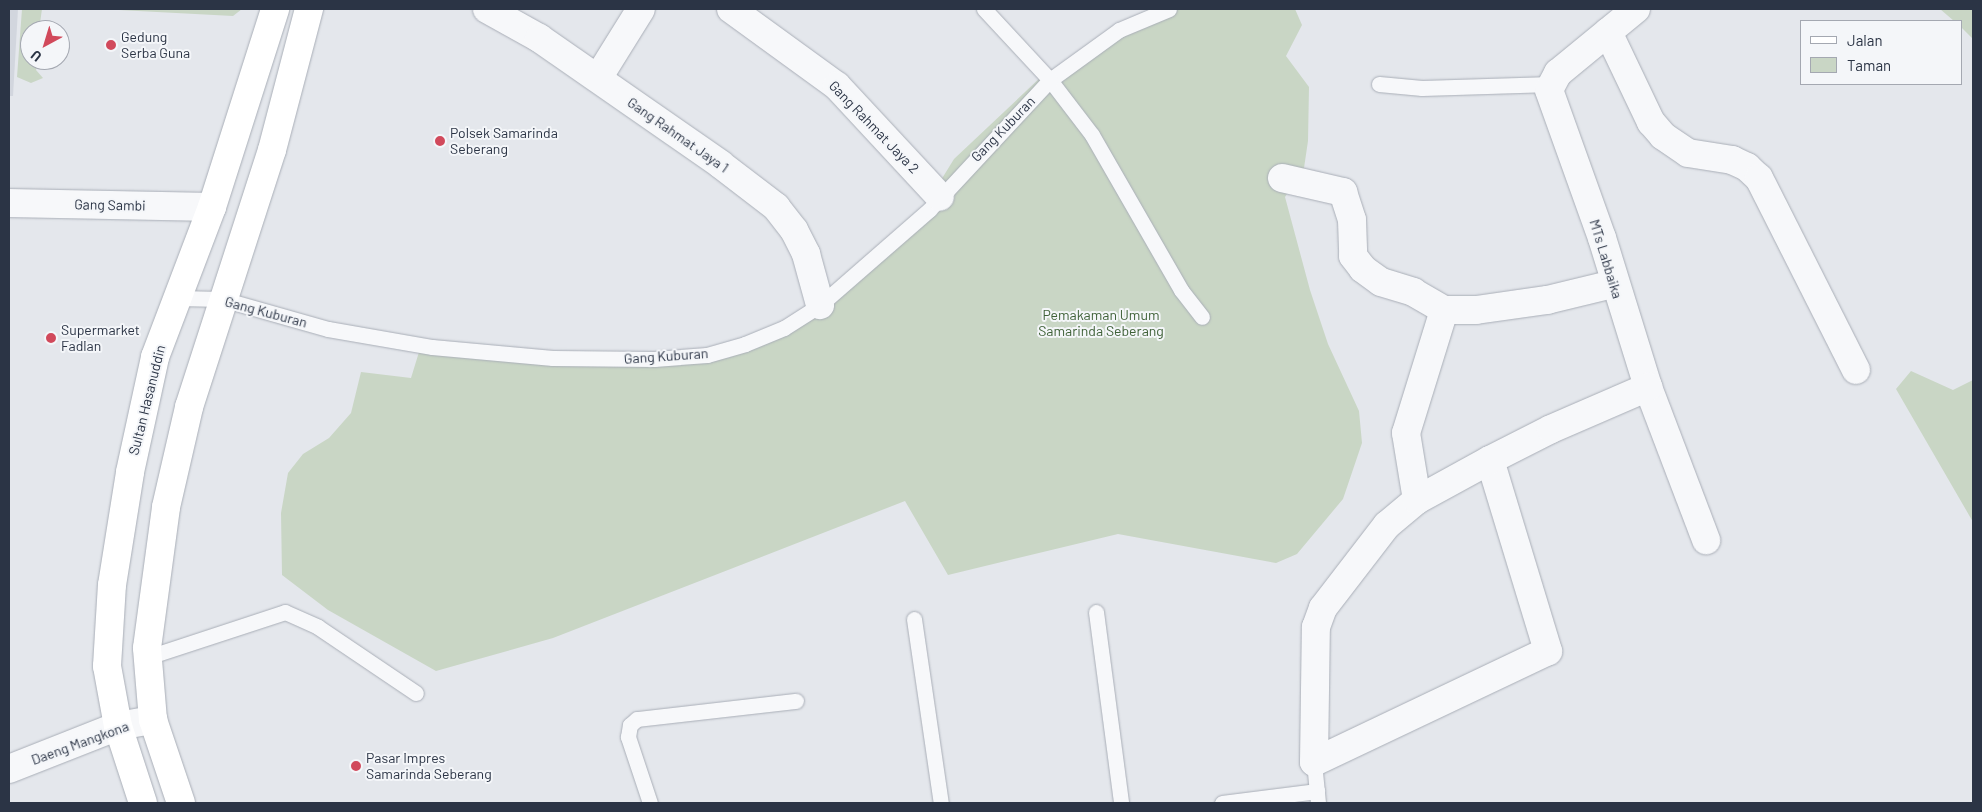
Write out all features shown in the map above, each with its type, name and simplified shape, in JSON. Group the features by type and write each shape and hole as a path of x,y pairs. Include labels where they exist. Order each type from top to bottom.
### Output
{"main road":[{"name":"Sultan Hasanuddin","path":"143,803 118,726 107,666 112,585 130,472 155,357 212,207 275,9"},
{"path":"181,803 153,720 148,657 166,507 189,407 222,299 272,150 309,9"}],"street":[{"name":"Gang Rahmat Jaya 1","path":"487,9 539,38 598,78 776,208 794,230 806,254 820,305"},
{"path":"598,78 641,9"},
{"name":"Gang Rahmat Jaya 2","path":"731,9 837,86 940,197"},
{"path":"1552,84 1558,73 1636,9"},
{"path":"1608,32 1651,122 1663,136 1688,153 1732,160 1747,166 1759,178 1856,370"},
{"name":"MTs Labbaika","path":"1552,84 1551,99 1602,238 1613,284 1648,388 1706,540"},
{"path":"1282,178 1343,192 1352,220 1353,256 1363,269 1381,282 1412,292 1444,310 1476,310 1547,300 1613,284"},
{"name":"Gang Sambi","path":"9,203 212,207"},
{"path":"1417,500 1406,433 1444,310"},
{"path":"1490,460 1548,651 1314,762 1313,645 1323,608 1387,525 1417,500 1490,460 1551,429 1648,388"},
{"name":"Daeng Mangkona","path":"9,769 118,726 153,720"}],"lane":[{"path":"984,9 1050,80 1092,135 1181,290 1202,318"},
{"name":"Gang Kuburan","path":"178,298 222,299 328,329 432,347 553,358 654,359 707,355 745,344 784,328 820,305 940,197 1050,80 1119,30 1169,9"},
{"path":"1380,84 1422,88 1552,84"},
{"path":"148,657 285,612 318,627 416,693"},
{"path":"1096,612 1120,803"},
{"path":"914,619 941,803"},
{"path":"650,803 628,737 630,725 637,719 796,701"},
{"path":"1222,803 1317,797 1314,762"}],"shaded area":[{"path":"9,9 18,9 13,96 9,96"}],"green space":[{"path":"22,9 42,9 40,20 21,20"},
{"path":"100,9 242,9 233,16"},
{"name":"Pemakaman Umum Samarinda Seberang","path":"1154,9 1295,9 1302,25 1286,56 1309,87 1308,141 1304,168 1285,197 1310,290 1328,344 1359,411 1362,443 1343,499 1297,554 1276,563 1118,534 948,575 905,501 553,638 436,671 328,610 282,575 281,513 288,473 303,454 329,438 351,413 361,372 411,378 419,352 441,356 728,358 793,324 917,219 954,159 1042,76"},
{"path":"1940,9 1973,9 1973,39 1962,28 1962,20 1953,20"},
{"path":"20,36 20,70 36,70 43,78 31,83 17,77"},
{"path":"1911,371 1953,390 1973,380 1973,522 1896,389"}],"place":[{"name":"Gedung Serba Guna","path":"111,45"},
{"name":"Polsek Samarinda Seberang","path":"440,141"},
{"name":"Supermarket Fadlan","path":"51,338"},
{"name":"Pasar Impres Samarinda Seberang","path":"356,766"}]}
